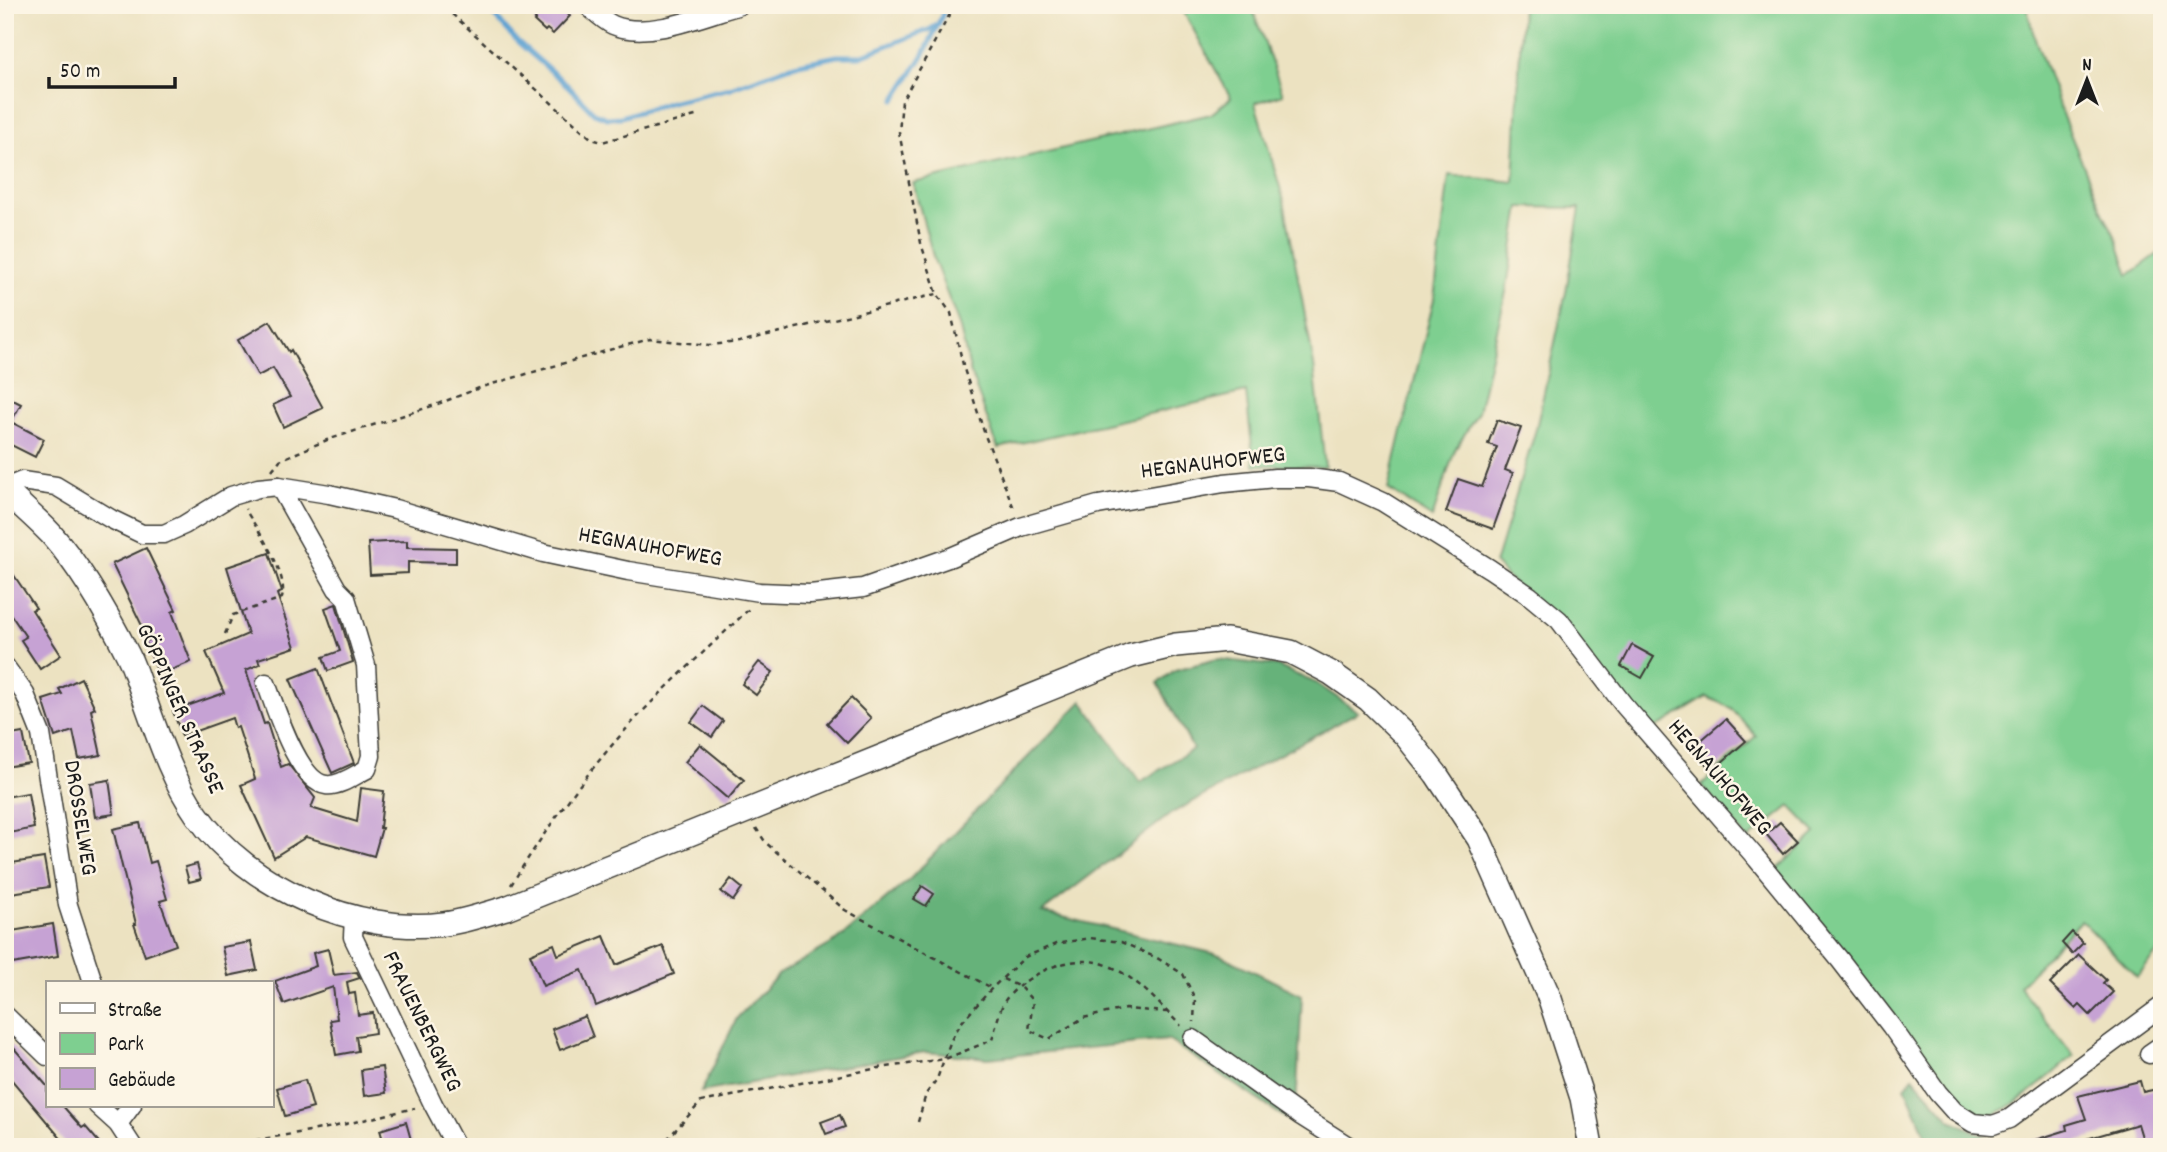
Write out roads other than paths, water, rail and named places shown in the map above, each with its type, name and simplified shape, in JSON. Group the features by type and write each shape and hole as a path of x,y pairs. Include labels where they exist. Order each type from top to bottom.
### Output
{"main road":[{"name":"GÖPPINGER STRASSE","path":"5,489 52,535 110,622 129,657 171,768 198,816 238,859 263,877 309,903 385,923 445,924 506,908 1131,656 1175,645 1227,640 1291,652 1331,673 1368,699 1406,736 1436,774 1479,839 1550,999 1582,1098 1591,1147"}],"street":[{"path":"587,5 612,24 631,30 649,30 740,5"},
{"name":"HEGNAUHOFWEG","path":"5,489 22,481 56,486 142,534 164,534 235,495 258,488 279,486 395,509 543,553 628,571 759,592 810,594 863,588 951,557 1021,527 1098,505 1224,483 1275,478 1309,478 1339,482 1382,502 1490,569 1559,620 1623,704 1758,859 1840,960 1954,1111 1973,1123 1993,1125 2009,1119 2162,1006"},
{"path":"266,682 288,742 311,778 325,785 343,782 367,769 371,756 366,665 350,610 346,598 337,589 279,486"},
{"name":"DROSSELWEG","path":"5,666 25,694 41,734 68,905 93,981"},
{"name":"FRAUENBERGWEG","path":"354,916 353,937 456,1147"},
{"path":"5,1015 46,1055"},
{"path":"1193,1039 1292,1110 1350,1147"},
{"path":"98,1106 118,1124 132,1146"},
{"path":"118,1124 131,1106"}],"waterway":[{"path":"485,5 518,42 594,113 607,118 621,117 730,88 794,65 837,56 860,56 931,29 939,23"},
{"path":"895,100 924,54 947,5"}]}
